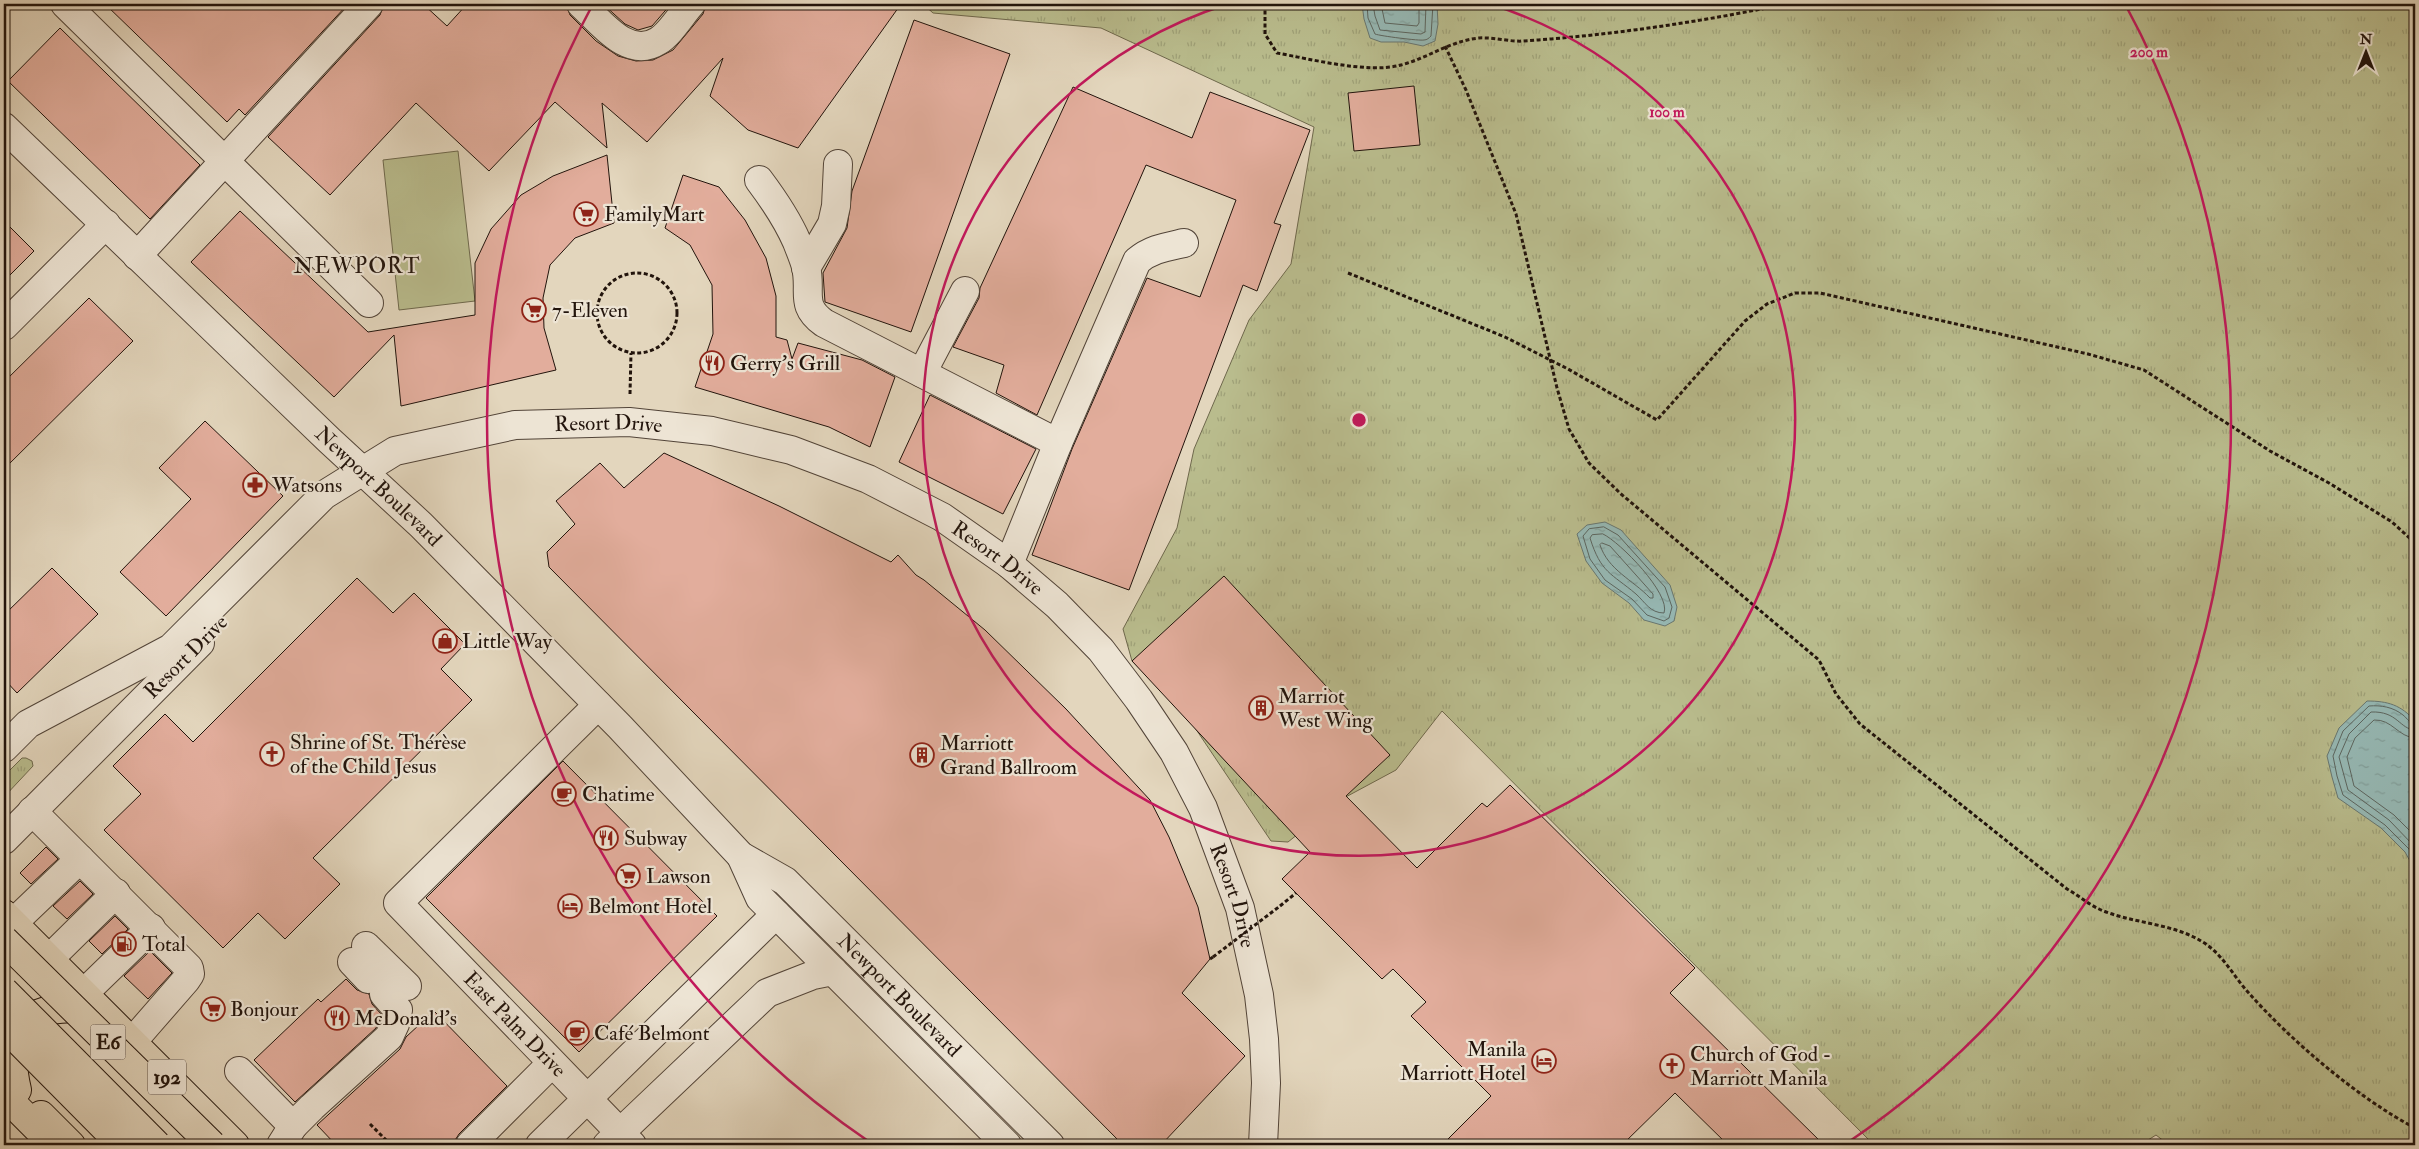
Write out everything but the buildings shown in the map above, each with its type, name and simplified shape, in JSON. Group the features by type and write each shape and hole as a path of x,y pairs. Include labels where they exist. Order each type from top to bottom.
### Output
{"main road":[{"name":"192","path":"7,925 49,959 92,1000 235,1145"},
{"name":"E6","path":"7,925 212,1145"},
{"path":"4,991 157,1145"},
{"path":"54,1145 8,1087 15,1040 32,1017 47,1011 92,1000"},
{"path":"4,1026 122,1145"},
{"path":"8,1087 71,1145"}],"street":[{"path":"65,4 369,303"},
{"path":"137,256 369,4"},
{"path":"581,4 623,42 643,47 658,41 691,4"},
{"name":"Newport Boulevard","path":"4,127 329,440 364,470 598,706 741,856 785,882 1050,1145"},
{"path":"806,268 832,224 836,206 838,164"},
{"path":"758,180 785,216 806,268 807,299 813,314 824,323 1058,443"},
{"path":"4,326 106,224"},
{"path":"1009,564 1058,443 1137,261 1146,253 1184,243"},
{"path":"922,373 965,291"},
{"name":"Resort Drive","path":"4,840 324,495 395,451 515,425 629,422 712,431 791,450 868,479 942,517 1009,564 1057,605 1106,658 1154,722 1174,752 1203,808 1232,882 1249,945 1259,995 1266,1084 1264,1145"},
{"name":"Resort Drive","path":"4,748 28,724 177,654"},
{"name":"East Palm Drive","path":"598,706 398,903 586,1099 620,1141"},
{"path":"32,811 189,968 190,974 132,1042"},
{"name":"Newport Boulevard","path":"741,856 760,898 1007,1145"},
{"path":"7,925 80,859"},
{"path":"49,959 116,894"},
{"path":"540,1145 776,914"},
{"path":"92,1000 151,928"},
{"path":"620,1141 768,993 813,975 833,971"},
{"path":"238,1071 287,1136 389,1037 396,1024 398,1010 375,973"},
{"path":"470,1145 551,1064"},
{"path":"1253,1145 1253,1104 1266,1084"}],"path":[{"path":"1265,4 1265,34 1277,53 1359,67 1400,66 1445,46 1480,38 1521,41 1702,21 1786,4"},
{"path":"1445,46 1466,90 1516,214 1550,360 1569,429 1589,463 1621,494 1819,660 1836,694 1860,724 2075,894 2100,909 2162,926 2201,941 2229,965 2247,991 2312,1054 2388,1113 2415,1128"},
{"path":"638,272 652,275 672,291 677,304 678,317 674,330 657,349 631,354 618,349 607,341 599,329 596,316 597,303 603,290 612,281 625,274 638,272"},
{"path":"1348,273 1505,337 1657,420 1746,321 1767,304 1795,293 1820,293 2088,354 2144,370 2270,451 2329,483 2392,522 2415,543"},
{"path":"629,422 631,354"},
{"path":"1210,959 1296,893"},
{"path":"370,1124 391,1145"}],"green space":[{"path":"923,4 2415,4 2415,1145 2169,1145 2156,1135 2140,1145 1874,1145 1442,711 1396,770 1342,799 1288,842 1271,841 1183,710 1132,661 1123,629 1177,528 1194,449 1249,320 1291,264 1314,127 1101,28 933,13"},
{"path":"458,151 475,301 399,310 383,160"},
{"path":"22,758 32,761 33,766 4,797 4,776"}],"water":[{"path":"1362,4 1437,4 1438,24 1435,41 1423,46 1404,42 1381,42 1370,38"},
{"path":"1605,522 1621,530 1670,585 1677,607 1674,621 1665,626 1644,620 1629,603 1602,583 1586,561 1577,534 1587,525"},
{"path":"2367,701 2394,705 2405,711 2415,721 2415,870 2405,852 2381,828 2338,798 2332,777 2327,756 2339,728"}],"place":[{"name":"FamilyMart","path":"586,214"},
{"name":"7-Eleven","path":"534,310"},
{"name":"Gerry's Grill","path":"712,363"},
{"name":"Watsons","path":"255,485"},
{"name":"Little Way","path":"445,641"},
{"name":"Marriot West Wing","path":"1261,708"},
{"name":"Shrine of St. Thérèse of the Child Jesus","path":"272,754"},
{"name":"Marriott Grand Ballroom","path":"922,755"},
{"name":"Chatime","path":"564,794"},
{"name":"Subway","path":"606,838"},
{"name":"Lawson","path":"628,876"},
{"name":"Belmont Hotel","path":"570,906"},
{"name":"Total","path":"124,944"},
{"name":"Bonjour","path":"213,1009"},
{"name":"McDonald's","path":"337,1018"},
{"name":"Café Belmont","path":"577,1033"},
{"name":"Manila Marriott Hotel","path":"1544,1061"},
{"name":"Church of God - Marriott Manila","path":"1672,1066"}],"district":[{"name":"NEWPORT","path":"357,266"}]}
